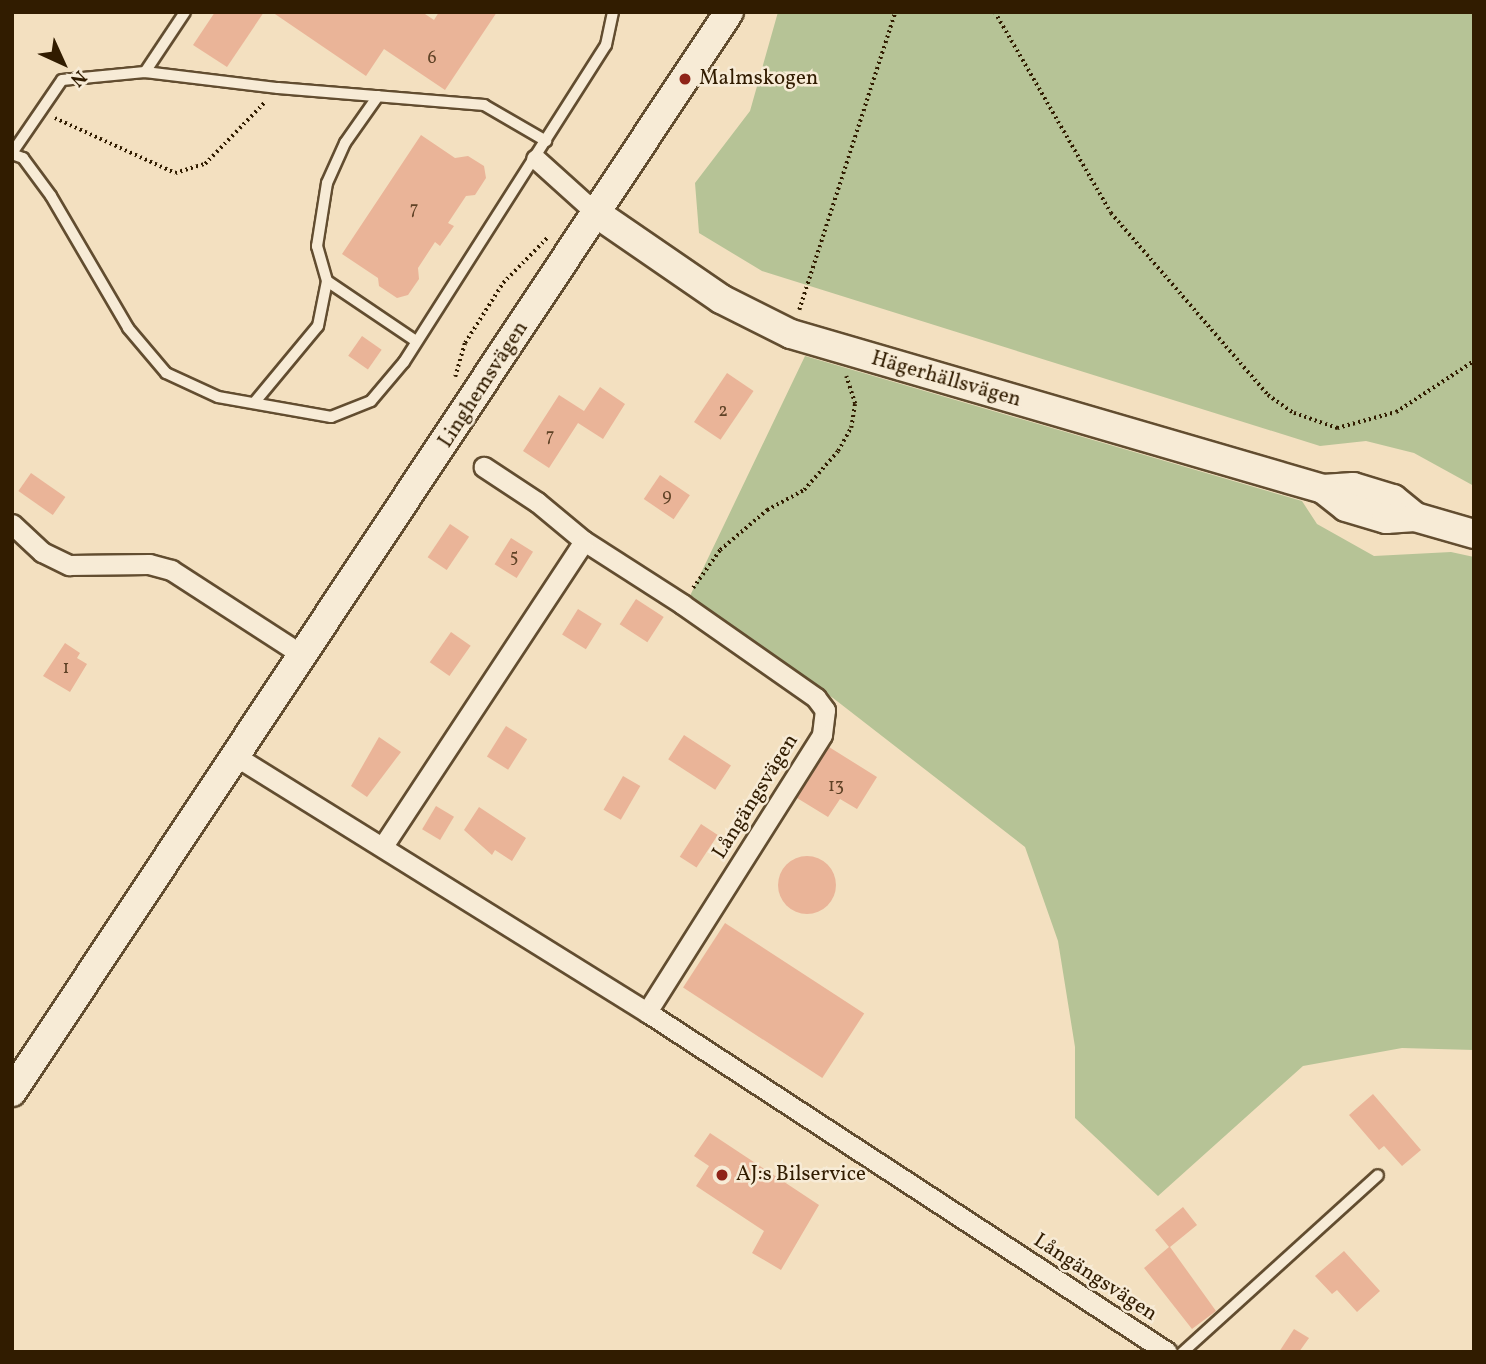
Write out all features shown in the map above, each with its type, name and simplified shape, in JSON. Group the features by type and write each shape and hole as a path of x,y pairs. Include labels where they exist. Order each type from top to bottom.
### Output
{"main road":[{"name":"Linghemsvägen","path":"12,1092 237,757 729,12"},
{"name":"Hägerhällsvägen","path":"596,213 721,299 791,334 1323,489 1353,487 1394,499 1415,517 1474,534"}],"street":[{"path":"536,159 596,213"},
{"name":"Långängsvägen","path":"484,467 537,502 584,541 681,604 816,698 825,710 822,735 647,1012"},
{"path":"12,524 42,552 69,565 149,565 171,570 304,656"},
{"path":"383,846 584,541"},
{"name":"Långängsvägen","path":"237,757 647,1012 1167,1352"}],"lane":[{"path":"145,72 185,12"},
{"path":"546,141 484,105 278,89 145,72 62,80 42,113 12,153 23,158 51,196 128,328 166,373 218,397 331,417 371,401 415,341 536,159 606,45 613,12"},
{"path":"254,403 318,326 327,281 317,246 327,183 345,143 377,96"},
{"path":"327,281 415,341"},
{"path":"1183,1352 1378,1175"}],"path":[{"path":"791,334 834,194 895,12"},
{"path":"995,12 1111,213 1268,395 1294,413 1336,428 1396,412 1474,361"},
{"path":"42,113 175,173 205,164 278,89"},
{"path":"681,604 720,550 767,510 804,490 838,451 851,428 855,404 849,382 829,346"}],"green space":[{"path":"778,12 1474,12 1474,486 1414,453 1366,441 1320,446 762,271 699,233 695,183 750,111"},
{"path":"805,356 1302,501 1317,524 1374,556 1451,552 1474,557 1474,1050 1402,1048 1303,1066 1158,1196 1075,1118 1075,1047 1058,941 1025,847 833,698 688,600"}],"building":[{"path":"215,12 264,12 227,67 193,45"},
{"path":"272,12 422,12 434,20 439,12 497,12 445,90 384,49 366,76"},
{"path":"421,135 455,158 468,156 484,166 486,178 475,195 466,196 448,223 454,226 440,246 435,242 418,268 419,279 408,295 397,298 379,286 378,278 342,254"},
{"path":"362,336 382,350 368,369 348,356"},
{"path":"727,373 754,391 721,440 694,422"},
{"path":"600,387 625,404 603,439 578,423 549,468 523,451 559,395 584,411"},
{"path":"31,473 65,497 53,515 18,491"},
{"path":"660,475 690,495 674,519 644,499"},
{"path":"450,524 469,537 447,570 428,557"},
{"path":"511,538 533,552 517,578 495,564"},
{"path":"636,599 664,617 647,642 620,624"},
{"path":"578,609 602,624 586,649 562,634"},
{"path":"451,632 471,646 449,676 430,662"},
{"path":"65,643 80,653 77,658 87,664 70,692 43,676"},
{"path":"506,726 527,739 508,770 487,757"},
{"path":"684,735 731,765 715,790 668,759"},
{"path":"379,737 401,752 367,797 351,786"},
{"path":"829,747 877,777 857,809 840,799 828,817 797,798"},
{"path":"623,776 640,786 621,820 604,810"},
{"path":"436,806 454,817 440,840 422,829"},
{"path":"479,807 526,838 512,861 495,850 492,855 464,830"},
{"path":"701,824 718,835 697,868 680,857"},
{"path":"801,856 813,856 828,864 836,879 836,891 828,906 813,914 801,914 786,906 778,891 778,879 786,864"},
{"path":"725,923 864,1013 822,1078 683,988"},
{"path":"1373,1094 1421,1150 1402,1166 1384,1146 1379,1150 1349,1115"},
{"path":"710,1133 819,1205 781,1270 752,1253 764,1231 696,1186 709,1166 694,1156"},
{"path":"1183,1207 1197,1225 1170,1247 1216,1311 1192,1329 1144,1268 1169,1247 1155,1230"},
{"path":"1344,1251 1380,1291 1357,1312 1337,1290 1332,1294 1315,1276"},
{"path":"1294,1329 1309,1338 1299,1352 1279,1352"}],"place":[{"name":"Malmskogen","path":"685,79"},
{"name":"AJ:s Bilservice","path":"722,1175"}]}
